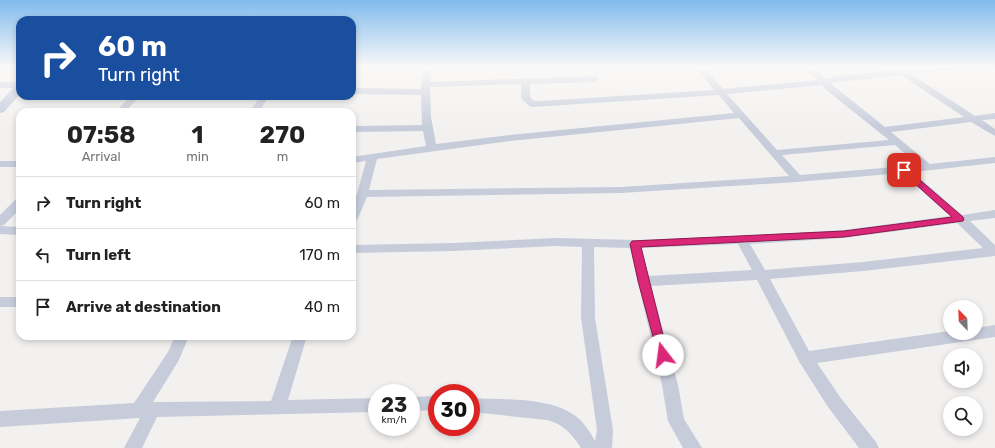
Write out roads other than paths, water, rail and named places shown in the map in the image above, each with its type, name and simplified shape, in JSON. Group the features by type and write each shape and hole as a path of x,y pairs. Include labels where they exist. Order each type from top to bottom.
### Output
{"main road":[{"path":"1,108 16,91"}],"street":[{"path":"356,91 439,88"},
{"path":"526,88 525,98 532,104 764,88"},
{"path":"717,88 797,179"},
{"path":"829,88 898,142 928,168"},
{"path":"926,88 995,133"},
{"path":"425,89 426,128 432,148"},
{"path":"124,108 132,100"},
{"path":"356,159 517,137 740,114"},
{"path":"883,130 995,116"},
{"path":"356,129 426,128"},
{"path":"774,153 898,142"},
{"path":"356,209 363,194 372,157"},
{"path":"363,194 621,190 797,179 928,168 995,160"},
{"path":"0,164 16,164"},
{"path":"904,170 995,252"},
{"path":"0,222 16,206"},
{"path":"356,249 453,247 556,242 635,244 742,240 844,234 995,214"},
{"path":"0,230 16,231"},
{"path":"742,240 805,358 834,402 870,448"},
{"path":"588,242 588,318 604,430 603,448"},
{"path":"635,244 670,385 676,421 693,448"},
{"path":"643,281 762,276 920,262 995,252"},
{"path":"0,302 16,302"},
{"path":"805,358 995,331"},
{"path":"133,448 146,410 180,340"},
{"path":"278,408 299,340"},
{"path":"0,419 146,410 368,405"},
{"path":"480,406 548,412 564,417 577,427 590,448"}]}
